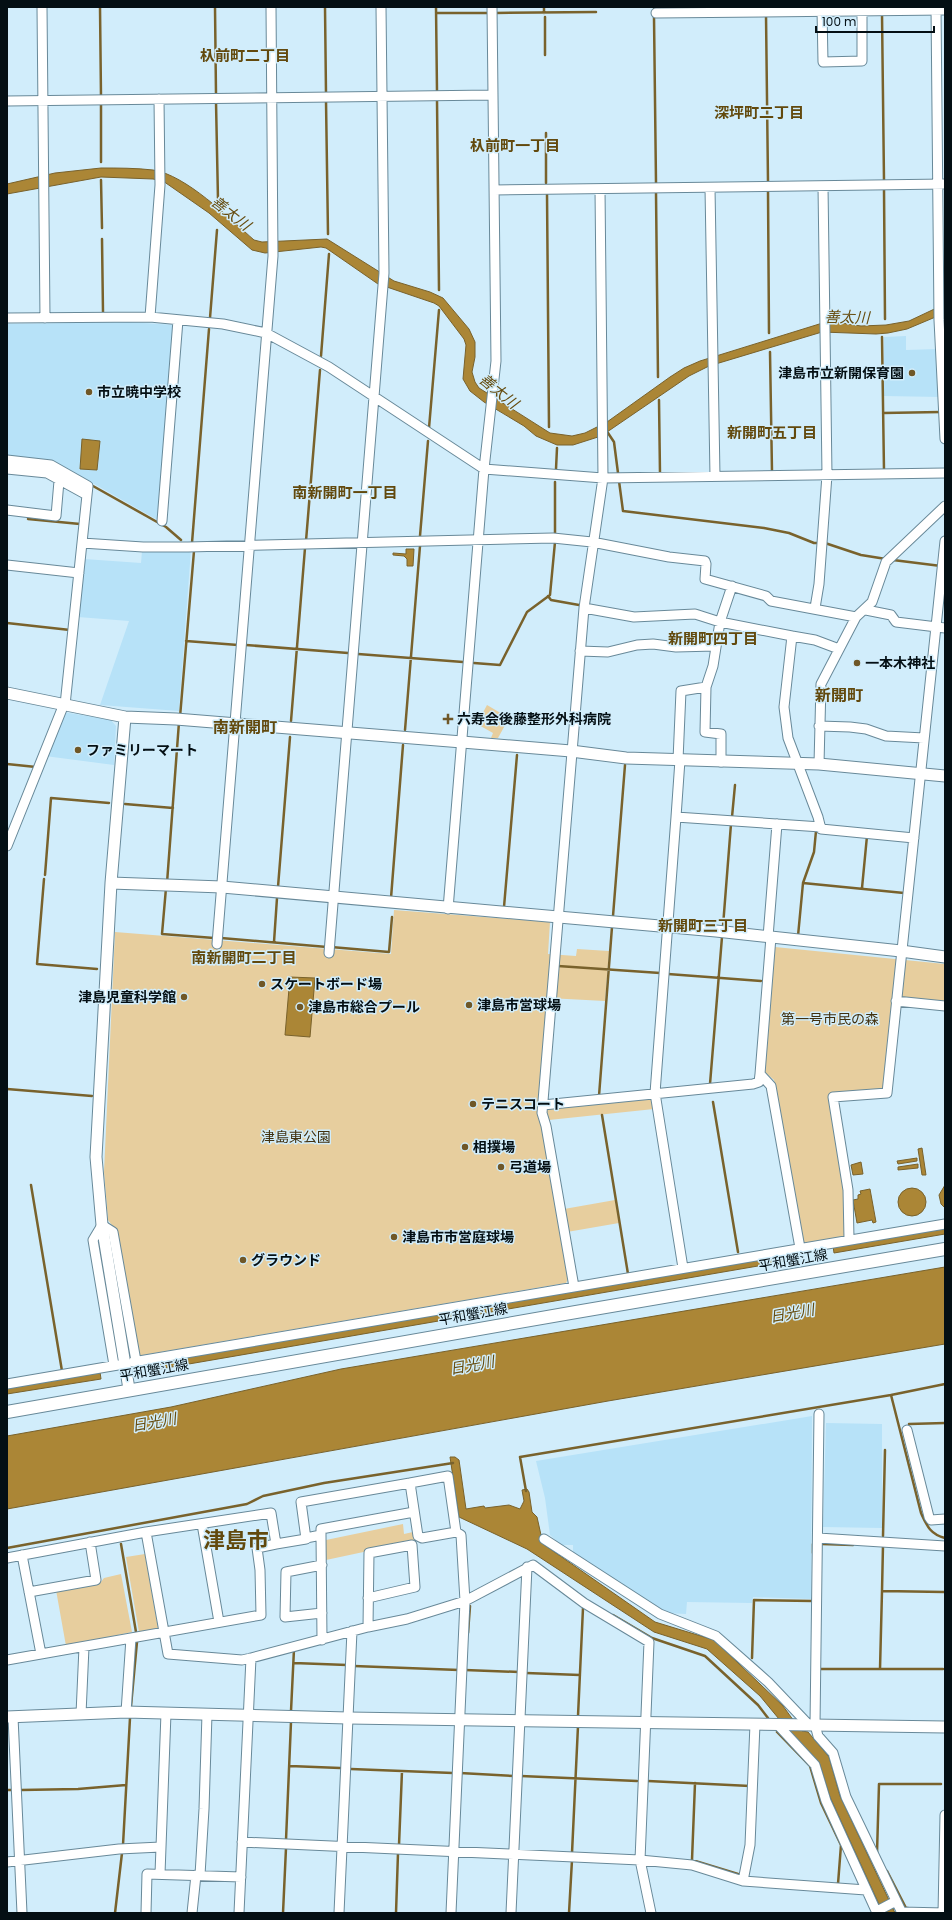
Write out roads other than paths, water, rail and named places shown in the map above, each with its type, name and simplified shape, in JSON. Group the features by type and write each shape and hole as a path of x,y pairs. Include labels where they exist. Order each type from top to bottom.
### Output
{"main road":[{"name":"平和蟹江線","path":"7,1412 129,1389 945,1249"}],"street":[{"path":"42,7 45,318"},
{"path":"217,944 274,240 271,7"},
{"path":"329,953 384,273 381,7"},
{"path":"448,909 484,469 494,393 496,361 492,7"},
{"path":"935,8 942,184 942,264 939,320 943,340 945,439"},
{"path":"656,13 708,9 862,10 935,8 945,10"},
{"path":"822,10 823,62 862,61 862,10"},
{"path":"7,101 492,95"},
{"path":"150,317 160,185 159,100"},
{"path":"494,190 942,184"},
{"path":"815,608 819,584 827,475 823,186"},
{"path":"710,188 713,352 715,366 715,476"},
{"path":"574,1287 546,1126 542,1113 584,608 592,542 603,478 600,189"},
{"path":"7,318 150,317 223,324 266,333 329,367 484,469 603,478 945,473"},
{"path":"162,520 178,320"},
{"path":"7,460 51,465 88,486 65,704 9,834 7,846"},
{"path":"7,469 47,473 87,495"},
{"path":"7,510 56,516 60,481"},
{"path":"819,764 821,684 838,649 856,617 866,610 872,602 888,559 945,506"},
{"path":"82,543 143,547 250,546 553,538 592,542 669,557 705,561 705,579 766,596 771,601 815,608 856,617"},
{"path":"849,1240 848,1190 833,1097 886,1093 924,738 940,628 945,541"},
{"path":"7,565 79,573"},
{"path":"721,762 721,734 705,732 706,687 712,666 720,622 732,586"},
{"path":"584,608 634,617 696,614 720,622 815,640 838,649"},
{"path":"866,610 891,615 896,622 940,628"},
{"path":"792,636 784,708 788,738 818,817 820,827"},
{"path":"580,651 608,652 637,645 653,644 676,647 715,646"},
{"path":"683,1268 655,1093 676,817 681,691 706,687"},
{"path":"7,693 125,717 462,742 571,751 626,758 819,764 945,776"},
{"path":"125,717 111,882 96,1157 102,1225 129,1389"},
{"path":"819,726 866,729 886,736 924,738"},
{"path":"676,817 820,827 821,829 914,838"},
{"path":"543,1104 753,1084 759,1082 777,824"},
{"path":"111,882 222,888 448,909 668,927 901,951 945,958"},
{"path":"896,1001 945,1006"},
{"path":"760,1074 771,1086 800,1248"},
{"path":"102,1225 113,1232 134,1362 945,1224"},
{"path":"7,1384 116,1365 93,1240 102,1225"},
{"path":"809,1725 818,1538 819,1414"},
{"path":"907,1430 929,1518 931,1520 945,1520"},
{"path":"306,1538 301,1502 448,1476 456,1532"},
{"path":"410,1483 418,1536 422,1538 456,1532 461,1535 465,1601 451,1913"},
{"path":"7,1558 146,1532 271,1512 276,1544"},
{"path":"322,1640 321,1529 414,1512"},
{"path":"202,1524 219,1622"},
{"path":"146,1532 168,1654 242,1660 251,1658 352,1631 407,1619 465,1601 533,1565 584,1603 649,1642 640,1860 651,1913"},
{"path":"7,1660 261,1615 260,1570 257,1548 321,1536"},
{"path":"818,1538 945,1546"},
{"path":"544,1540 660,1614 716,1636 768,1682 834,1753 846,1797 894,1902 902,1913 944,1913 945,1815"},
{"path":"29,1592 96,1580 90,1542"},
{"path":"368,1598 415,1587 412,1545 369,1553 368,1598 368,1627"},
{"path":"22,1555 41,1654"},
{"path":"322,1565 286,1572 285,1617 322,1613"},
{"path":"512,1913 527,1567"},
{"path":"339,1913 352,1631"},
{"path":"126,1712 131,1638"},
{"path":"81,1714 84,1647"},
{"path":"239,1913 251,1658"},
{"path":"22,1913 10,1717 126,1712 348,1718 945,1727"},
{"path":"160,1874 166,1713"},
{"path":"192,1913 198,1875 204,1808 207,1714"},
{"path":"743,1881 750,1845 755,1724"},
{"path":"779,1724 815,1765 826,1801 866,1890 878,1911 894,1902"},
{"path":"242,1842 640,1860 692,1865 743,1881 866,1890"},
{"path":"7,1862 20,1862 119,1849 161,1847"},
{"path":"146,1913 147,1874 241,1877"}],"water":[{"path":"101,168 147,169 166,174 193,189 220,210 254,240 262,242 327,239 394,281 430,292 443,298 469,329 475,342 475,357 472,372 475,382 479,388 550,433 572,436 585,433 607,422 684,368 700,361 829,321 861,326 886,325 909,321 945,304 945,313 907,329 888,333 822,332 709,366 689,376 598,437 573,445 557,445 536,436 524,426 484,402 470,391 463,379 466,345 464,339 439,306 378,284 326,248 321,247 265,253 252,250 209,213 163,181 153,179 101,177 7,194 7,184 55,173"},
{"path":"82,439 100,441 97,470 80,469"},
{"path":"406,549 414,549 413,566 407,566 407,559 404,556 393,555 393,553 406,554"},
{"name":"津島市総合プール","path":"290,977 315,978 310,1037 285,1035"},
{"path":"922,1148 926,1175 922,1175 918,1149"},
{"path":"917,1158 917,1161 898,1164 897,1161"},
{"path":"861,1162 863,1174 853,1175 851,1165"},
{"path":"918,1164 918,1168 898,1170 898,1167"},
{"path":"945,1185 945,1208 941,1204 939,1195"},
{"path":"912,1188 922,1192 926,1202 922,1212 912,1216 902,1212 898,1202 902,1192"},
{"path":"870,1189 876,1222 873,1223 872,1220 857,1223 853,1200 858,1199 858,1195 861,1194 860,1191"},
{"path":"945,1228 945,1234 834,1253 833,1246"},
{"path":"786,1255 787,1261 154,1370 152,1363"},
{"name":"日光川","path":"945,1267 945,1344 608,1401 7,1509 7,1436 171,1407 341,1369"},
{"path":"100,1372 101,1379 7,1394 7,1387"},
{"path":"450,1457 455,1457 459,1460 466,1509 484,1506 485,1508 509,1505 520,1509 524,1501 522,1490 527,1489 529,1492 532,1512 537,1517 543,1544 655,1622 714,1640 783,1706 799,1728 802,1731 808,1732 829,1757 840,1796 895,1913 883,1913 830,1797 819,1762 790,1732 782,1719 779,1719 760,1696 707,1649 654,1632 527,1549 459,1517"}],"waterway":[{"path":"100,7 101,97"},
{"path":"215,7 216,95"},
{"path":"325,7 326,94"},
{"path":"436,7 437,92"},
{"path":"544,7 544,13"},
{"path":"495,13 596,12"},
{"path":"437,13 488,13"},
{"path":"882,14 884,181"},
{"path":"766,15 768,182"},
{"path":"545,17 545,55"},
{"path":"654,17 656,183"},
{"path":"437,100 439,290"},
{"path":"326,101 328,234"},
{"name":"善太川","path":"216,102 218,200"},
{"path":"101,103 101,162"},
{"path":"546,133 546,183"},
{"path":"101,180 102,228"},
{"path":"884,189 885,319"},
{"path":"768,191 769,333"},
{"path":"547,193 549,427"},
{"path":"656,193 658,377"},
{"path":"210,318 217,230"},
{"path":"102,239 103,312"},
{"path":"321,356 329,254"},
{"path":"429,428 439,310"},
{"path":"192,543 209,329"},
{"path":"882,337 884,471"},
{"path":"770,352 772,472"},
{"path":"306,541 320,370"},
{"path":"659,400 660,474"},
{"path":"883,413 941,412"},
{"path":"606,430 614,442 618,473"},
{"path":"420,536 428,441"},
{"path":"556,469 557,448"},
{"path":"619,481 623,511 764,528 789,533 814,543 820,543"},
{"path":"555,482 555,534"},
{"path":"93,486 166,527 181,540"},
{"path":"28,519 80,524"},
{"path":"474,663 500,665 527,612 550,595 555,542"},
{"path":"825,543 861,555 886,559"},
{"path":"405,730 420,546"},
{"path":"291,721 305,548"},
{"path":"180,717 194,551"},
{"path":"893,560 941,566"},
{"path":"548,596 551,600 579,605"},
{"path":"7,623 70,630"},
{"path":"186,641 238,645"},
{"path":"246,645 348,653"},
{"path":"358,654 463,662"},
{"path":"167,883 179,722"},
{"path":"278,887 290,737"},
{"path":"391,898 403,745"},
{"path":"504,907 517,755"},
{"path":"7,764 36,767"},
{"path":"613,916 625,765"},
{"path":"732,817 735,785"},
{"path":"45,875 51,798 109,803"},
{"path":"125,804 173,808"},
{"path":"723,926 731,824"},
{"path":"798,936 803,883 814,852 816,831"},
{"path":"862,888 867,836"},
{"path":"44,879 37,964 97,969"},
{"path":"803,883 904,893"},
{"path":"166,888 162,934 214,938"},
{"path":"274,942 277,898"},
{"path":"331,947 389,952 392,917"},
{"path":"599,1096 612,927"},
{"path":"710,1084 722,937"},
{"path":"221,938 327,947"},
{"path":"558,966 660,973"},
{"path":"668,974 761,981"},
{"path":"7,1089 92,1096"},
{"path":"713,1102 738,1252"},
{"path":"602,1115 628,1274"},
{"path":"31,1185 62,1371"},
{"path":"526,1491 520,1457 891,1395 945,1384"},
{"path":"891,1395 921,1513 932,1532 945,1538"},
{"path":"909,1424 945,1423"},
{"path":"883,1536 885,1450"},
{"path":"7,1548 247,1504 263,1496 324,1483 453,1463"},
{"path":"121,1544 136,1632"},
{"path":"813,1553 813,1544 815,1544"},
{"path":"822,1544 853,1545"},
{"path":"882,1545 882,1591 944,1592"},
{"path":"880,1669 882,1591"},
{"path":"752,1658 754,1600 813,1601 813,1598"},
{"path":"468,1633 470,1606"},
{"path":"578,1716 583,1608"},
{"path":"613,1615 652,1638 705,1656 758,1705 768,1718"},
{"path":"131,1706 137,1642"},
{"path":"291,1711 294,1649"},
{"path":"294,1663 347,1665"},
{"path":"354,1666 459,1670"},
{"path":"820,1669 943,1669"},
{"path":"465,1670 519,1672"},
{"path":"526,1673 580,1675"},
{"path":"123,1845 130,1718"},
{"path":"286,1840 291,1722"},
{"path":"572,1853 578,1726"},
{"path":"777,1732 810,1766 821,1803 841,1845 838,1884 836,1884"},
{"path":"290,1766 340,1768"},
{"path":"351,1769 453,1773"},
{"path":"399,1845 402,1771"},
{"path":"460,1773 514,1776"},
{"path":"521,1776 637,1781"},
{"path":"648,1781 750,1786"},
{"path":"695,1783 692,1860 738,1874"},
{"path":"877,1853 879,1784 941,1784"},
{"path":"21,1790 78,1789 126,1785"},
{"path":"283,1913 286,1848"},
{"path":"115,1913 122,1853"},
{"path":"396,1913 398,1853"},
{"path":"569,1913 572,1860"},
{"path":"887,1871 906,1908 908,1908"}],"place":[{"name":"津島市立新開保育園","path":"912,373"},
{"name":"市立暁中学校","path":"89,392"},
{"name":"一本木神社","path":"857,663"},
{"name":"六寿会後藤整形外科病院","path":"448,719"},
{"name":"ファミリーマート","path":"78,750"},
{"name":"スケートボード場","path":"262,984"},
{"name":"津島児童科学館","path":"184,997"},
{"name":"津島市営球場","path":"469,1005"},
{"name":"津島市総合プール","path":"300,1007"},
{"name":"テニスコート","path":"473,1104"},
{"name":"相撲場","path":"465,1147"},
{"name":"弓道場","path":"501,1167"},
{"name":"津島市市営庭球場","path":"394,1237"},
{"name":"グラウンド","path":"243,1260"}],"district":[{"name":"杁前町二丁目","path":"245,55"},
{"name":"深坪町二丁目","path":"759,112"},
{"name":"杁前町一丁目","path":"515,145"},
{"name":"新開町五丁目","path":"772,432"},
{"name":"南新開町一丁目","path":"345,492"},
{"name":"新開町四丁目","path":"713,638"},
{"name":"新開町","path":"839,695"},
{"name":"南新開町","path":"245,727"},
{"name":"新開町三丁目","path":"703,925"},
{"name":"南新開町二丁目","path":"244,957"},
{"name":"津島市","path":"236,1540"}],"park label":[{"name":"第一号市民の森","path":"830,1019"},
{"name":"津島東公園","path":"296,1137"}]}
